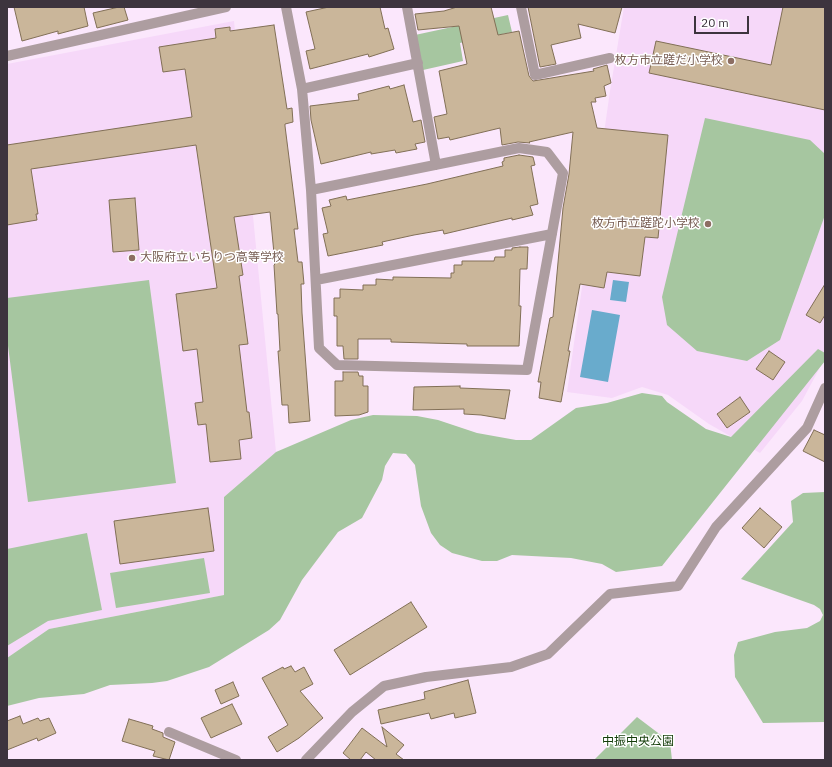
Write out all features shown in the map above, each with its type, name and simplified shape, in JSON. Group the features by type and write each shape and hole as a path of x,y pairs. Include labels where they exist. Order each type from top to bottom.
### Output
{"street":[{"path":"7,56 226,7"},
{"path":"286,7 302,89 311,190 319,348 337,366 527,370 563,173 547,152 519,148 436,166 311,190"},
{"path":"407,7 436,166"},
{"path":"521,7 535,75 610,58"},
{"path":"302,89 418,63"},
{"path":"316,280 552,234"},
{"path":"306,760 352,712 384,686 426,677 511,667 548,654 610,594 678,586 716,527 807,428 825,388"},
{"path":"169,732 236,760"}],"shaded area":[{"name":"枚方市立蹉跎小学校","path":"624,7 825,7 825,358 802,401 760,453 709,424 668,395 642,387 612,398 567,392 610,91"},
{"name":"大阪府立いちりつ高等学校","path":"234,21 276,452 224,497 224,595 49,629 7,658 7,64"}],"green space":[{"path":"508,15 512,32 460,43 463,61 423,70 415,35"},
{"path":"705,118 810,140 825,154 825,215 780,340 747,361 697,351 667,325 662,297"},
{"path":"149,280 176,483 28,502 7,338 7,298"},
{"path":"818,349 825,353 825,361 662,566 616,572 602,564 571,558 512,555 497,561 482,561 452,553 440,545 431,533 421,506 415,465 406,454 393,453 385,466 382,480 362,518 338,532 302,580 280,620 269,630 209,667 167,681 110,685 84,694 39,698 7,706 7,658 49,629 224,595 224,497 276,452 351,420 373,415 417,416 438,420 477,433 516,440 531,440 576,408 607,403 642,393 662,396 667,402 706,429 731,437"},
{"path":"825,492 825,722 763,723 735,677 734,655 738,642 775,632 807,628 820,621 823,615 820,609 814,605 741,579 793,522 791,501 803,493"},
{"path":"87,533 102,610 48,621 7,646 7,549"},
{"path":"204,558 210,593 116,608 110,573"},
{"name":"中振中央公園","path":"637,717 670,742 672,760 594,760"}],"water":[{"path":"613,280 629,282 626,302 610,300"},
{"path":"592,310 620,315 608,382 580,377"}],"building":[{"path":"14,7 84,7 88,26 58,34 58,31 22,41"},
{"path":"124,7 128,20 97,28 93,13"},
{"path":"329,7 380,7 385,29 388,28 394,49 369,57 368,54 310,69 306,51 315,49 306,12"},
{"path":"457,7 491,7 498,35 519,31 529,76 533,81 594,71 593,69 607,65 611,83 604,86 606,96 595,98 596,102 591,102 597,128 668,135 658,238 645,237 640,276 607,272 604,288 580,284 561,402 539,398 541,382 538,382 550,318 553,317 563,208 569,174 573,132 529,142 530,143 518,142 502,145 500,128 450,140 449,137 438,139 434,117 447,114 439,71 467,64 459,26 418,30 415,14 444,11"},
{"path":"528,7 622,7 615,33 578,24 581,38 551,45 556,64 540,67"},
{"path":"783,7 825,7 825,110 649,73 656,41 771,65"},
{"path":"274,25 287,109 292,108 293,122 285,124 285,126 298,229 294,229 298,262 302,262 304,284 301,284 302,313 310,421 289,423 288,405 282,405 278,351 280,351 275,264 270,212 234,217 243,275 239,276 248,344 239,345 247,412 249,412 252,438 239,440 241,459 210,462 206,424 198,425 195,403 203,402 197,349 183,351 176,294 217,288 196,145 31,169 38,214 36,214 37,220 7,225 7,145 192,117 185,69 163,72 159,47 216,38 215,29 230,27 230,31"},
{"path":"404,85 413,122 421,120 425,142 415,144 417,149 396,153 395,150 371,154 371,152 321,164 311,120 310,106 359,100 358,94 389,86 390,89"},
{"path":"519,155 533,157 535,165 531,166 538,204 530,206 533,215 512,220 512,218 444,234 443,230 414,235 382,242 383,245 328,256 323,234 328,233 322,208 331,206 329,200 346,196 347,200 427,184 503,166 502,162 504,161 504,158"},
{"path":"135,198 139,250 113,252 109,200"},
{"path":"528,247 527,269 520,269 519,306 521,306 519,346 467,346 467,344 391,342 391,339 358,339 358,359 344,359 343,346 337,346 337,316 334,316 334,298 340,298 340,289 363,290 363,285 376,285 376,279 393,280 393,277 451,278 451,273 454,273 454,265 462,265 462,261 494,261 495,257 505,257 505,250 512,250 512,248"},
{"path":"825,284 825,315 820,323 806,315"},
{"path":"769,351 785,362 773,380 756,369"},
{"path":"343,372 358,372 359,376 363,376 363,386 368,386 368,412 359,415 335,416 335,381 343,381"},
{"path":"460,386 460,388 510,390 505,419 464,414 464,409 413,410 414,387"},
{"path":"740,397 750,412 727,428 717,414"},
{"path":"814,430 825,435 825,462 803,451"},
{"path":"208,508 214,551 120,564 114,521"},
{"path":"760,508 782,527 764,548 742,528"},
{"path":"411,602 427,627 350,675 334,650"},
{"path":"291,666 295,672 304,667 313,684 300,691 323,718 299,738 277,752 268,737 288,725 262,678 283,667 284,669"},
{"path":"468,680 476,713 455,718 454,713 431,719 429,713 381,724 378,710 425,699 424,692"},
{"path":"233,682 239,696 221,704 215,690"},
{"path":"232,704 242,724 211,738 201,718"},
{"path":"20,716 23,724 38,718 40,721 49,718 56,733 38,741 37,738 7,750 7,721"},
{"path":"129,719 153,726 152,729 163,733 163,737 175,742 169,760 153,756 155,751 122,741"},
{"path":"382,727 404,745 396,754 404,760 376,760 366,752 360,760 351,760 343,753 362,728 387,747"}],"place":[{"name":"枚方市立蹉だ小学校","path":"731,61"},
{"name":"枚方市立蹉跎小学校","path":"708,224"},
{"name":"大阪府立いちりつ高等学校","path":"132,258"}]}
